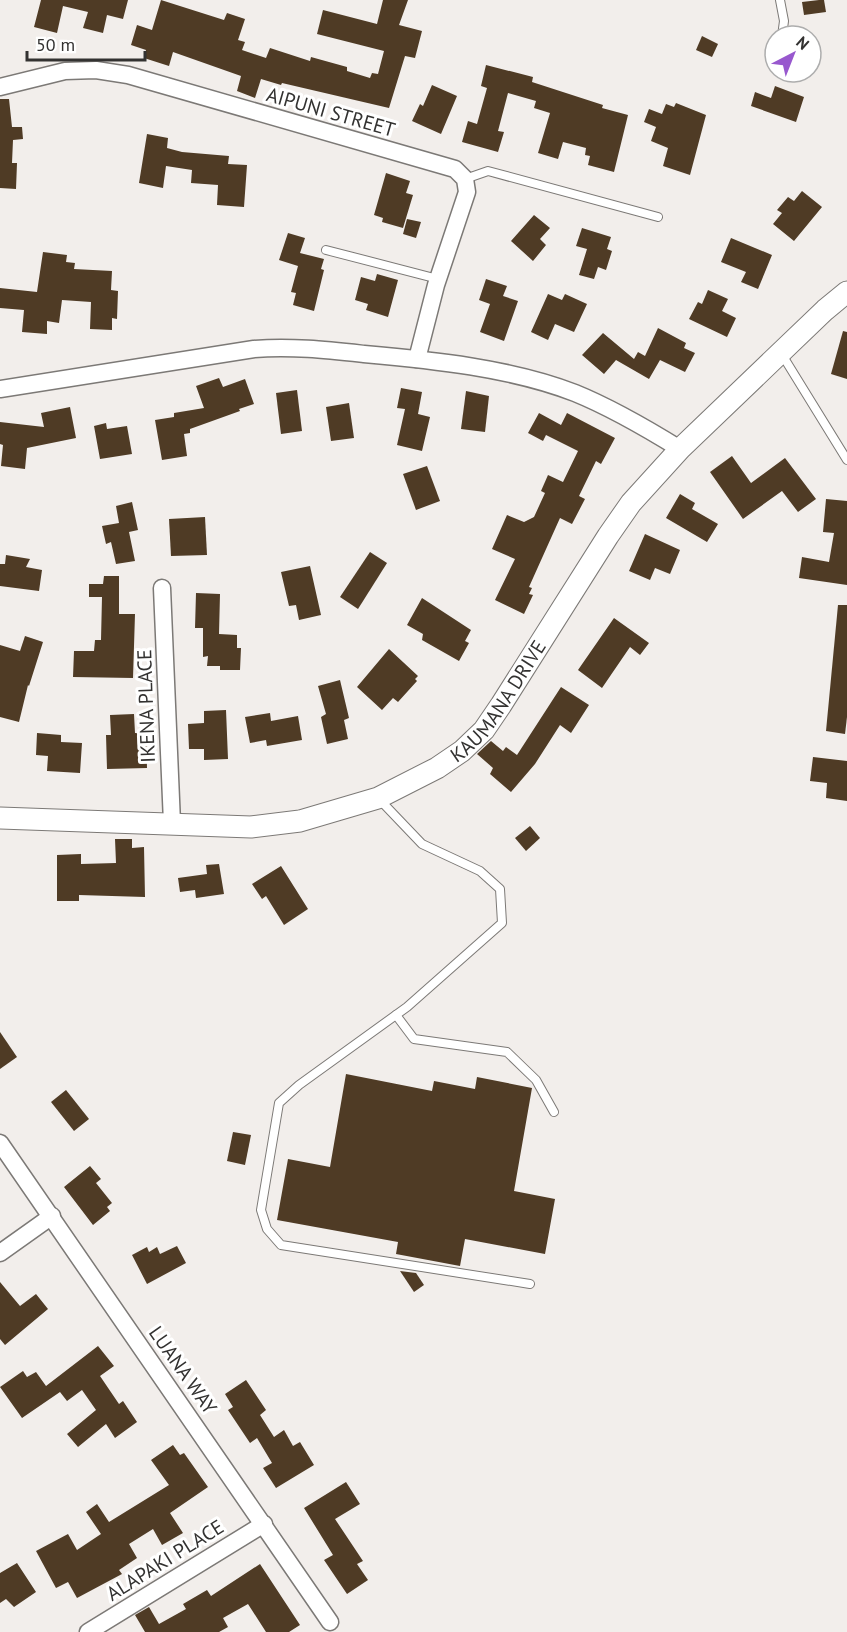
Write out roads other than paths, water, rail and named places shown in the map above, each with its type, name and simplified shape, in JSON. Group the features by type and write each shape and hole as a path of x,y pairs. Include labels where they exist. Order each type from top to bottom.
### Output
{"street":[{"name":"AIPUNI STREET","path":"0,87 65,70 96,70 128,75 455,169 465,179"},
{"path":"417,359 438,279 466,192 465,179"},
{"name":"KAUMANA DRIVE","path":"0,818 251,827 300,822 378,798 437,768 462,751 484,730 631,503 680,449 847,292"},
{"path":"0,390 254,349 284,347 417,359 469,366 524,378 574,393 645,428 680,449"},
{"name":"IKENA PLACE","path":"162,588 172,823"},
{"name":"LUANA WAY","path":"0,1143 330,1622"},
{"path":"0,1253 52,1216"},
{"name":"ALAPAKI PLACE","path":"88,1632 264,1524"}],"lane":[{"path":"780,0 784,24"},
{"path":"465,179 488,171 658,217"},
{"path":"326,250 438,279"},
{"path":"780,353 847,460"},
{"path":"378,798 423,844 480,871 500,889 502,922 396,1015 279,1102 261,1210 267,1229 281,1245 530,1284"},
{"path":"396,1015 414,1040 507,1052 536,1080 554,1112"}]}
